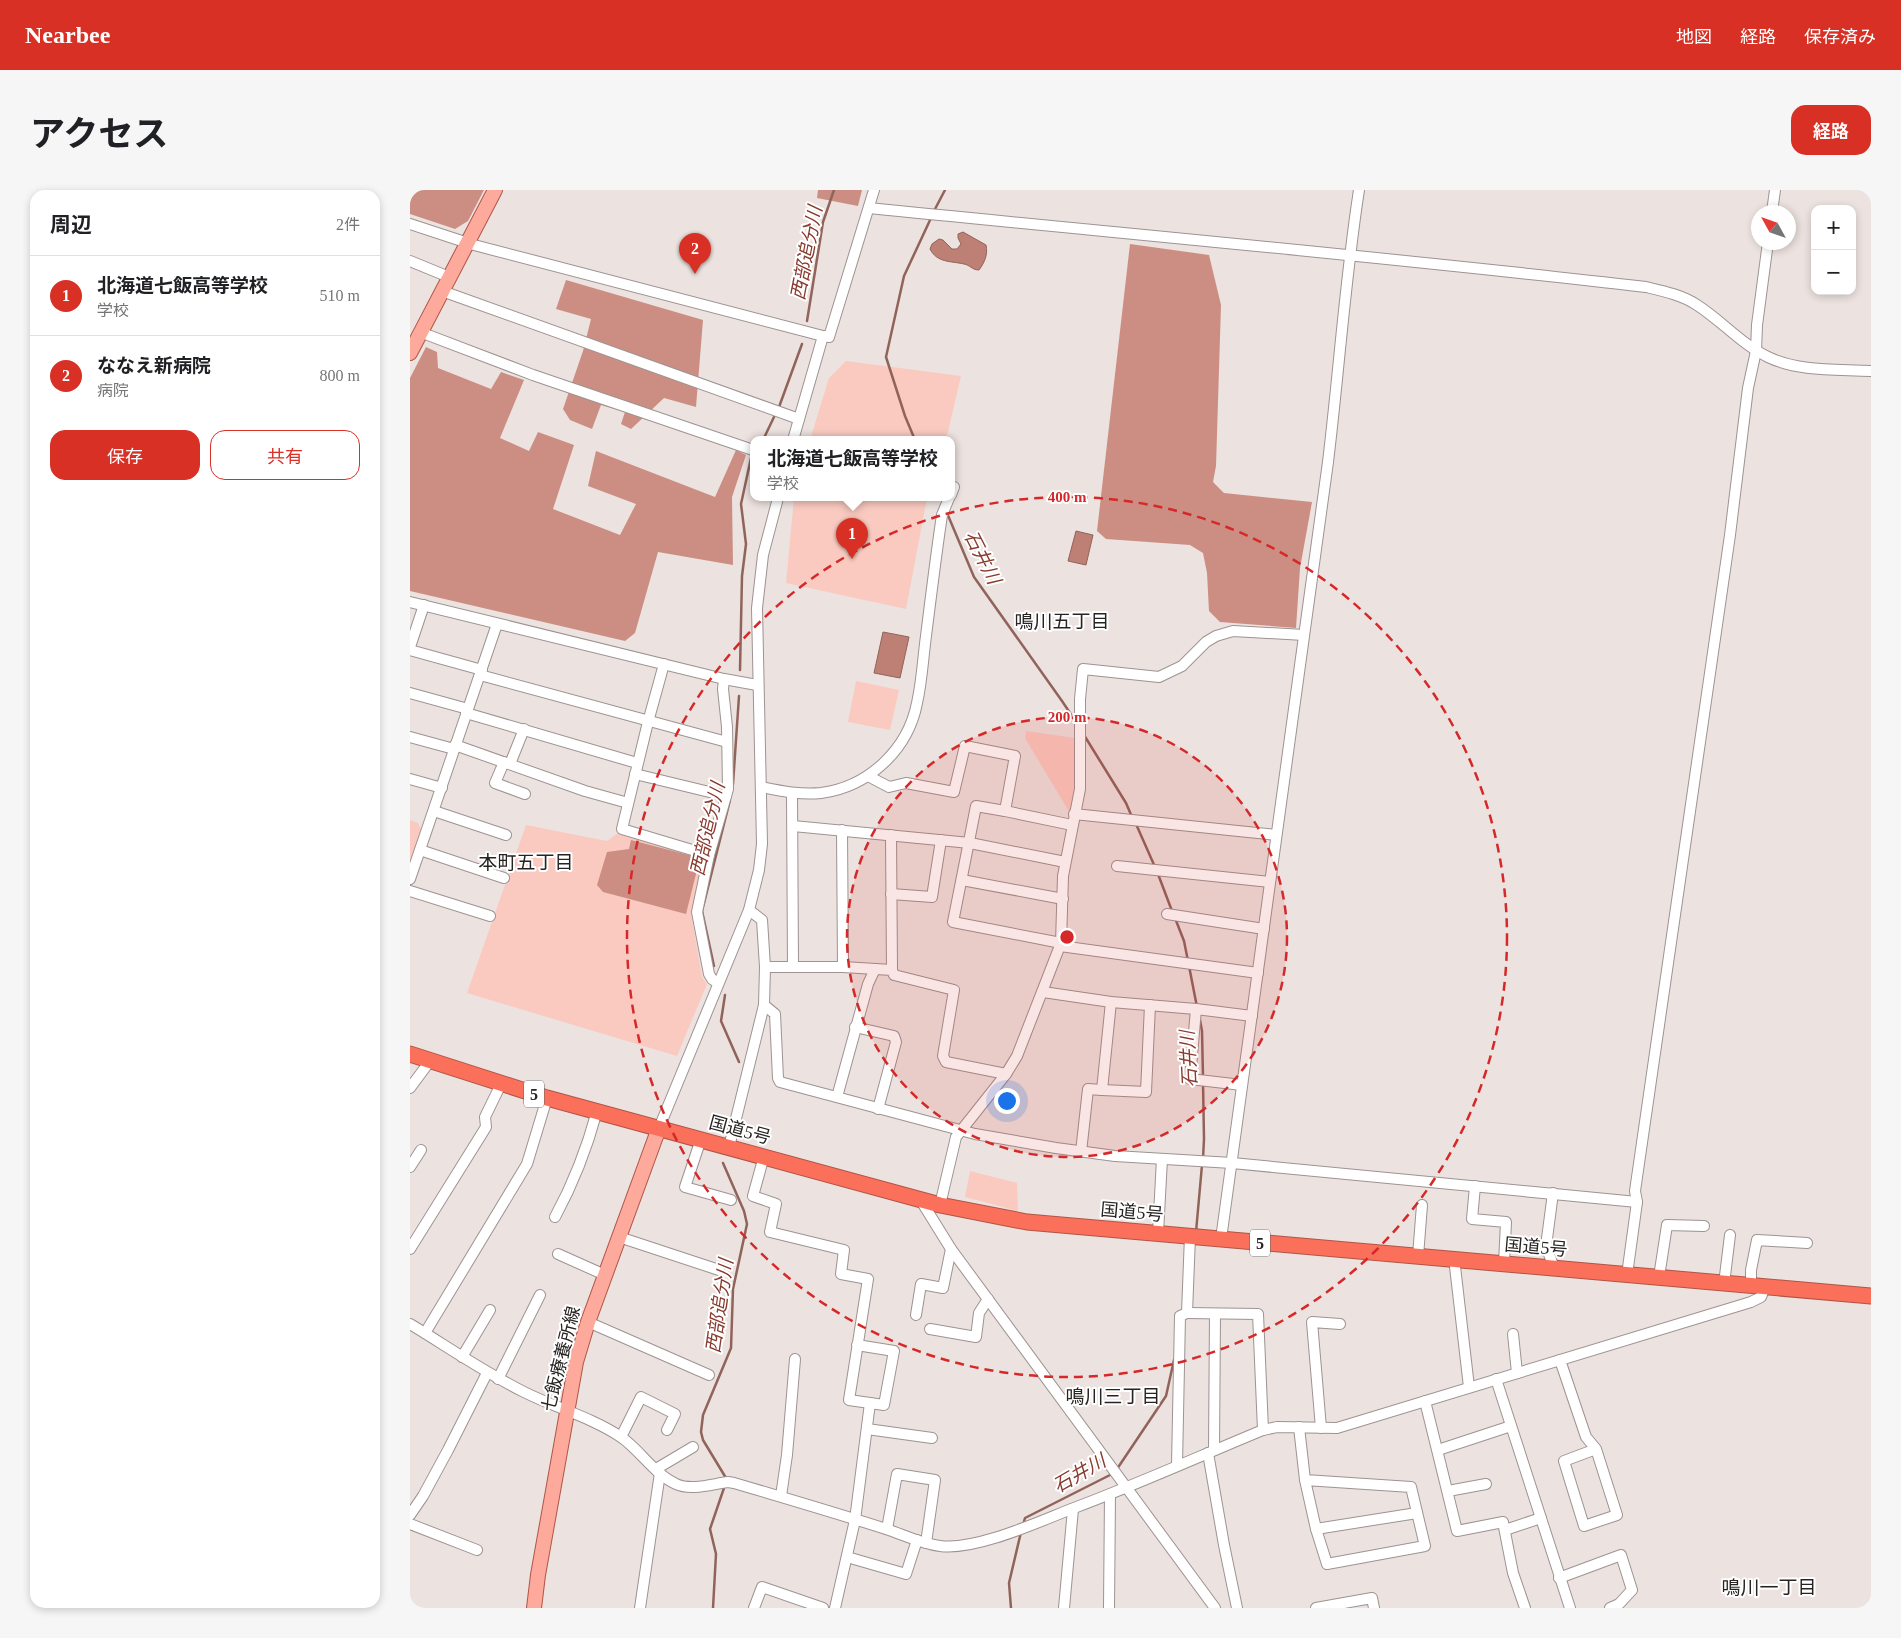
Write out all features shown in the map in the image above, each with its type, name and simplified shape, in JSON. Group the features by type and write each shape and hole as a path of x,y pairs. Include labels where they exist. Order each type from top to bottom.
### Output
{"highway":[{"name":"国道5号","path":"410,1054 548,1098 940,1205 1028,1222 1871,1296"}],"main road":[{"path":"410,353 495,190"},
{"name":"七飯療養所線","path":"534,1608 566,1411 576,1362 588,1322 659,1128"}],"street":[{"path":"410,224 467,244 829,337 874,190"},
{"path":"1221,1240 1339,371 1349,254 1359,190"},
{"path":"1773,205 1776,190"},
{"path":"869,208 1187,240 1349,254 1646,287 1670,293 1697,305 1748,347 1769,358 1792,364 1871,371"},
{"path":"1627,1275 1637,1202 1634,1191 1730,535 1748,388 1756,351 1757,325 1767,250"},
{"path":"410,261 449,277"},
{"path":"442,291 799,419"},
{"path":"420,332 533,375 750,449"},
{"path":"794,436 823,336"},
{"path":"659,1128 749,910 759,870 762,844 757,685 757,608 763,555 777,501"},
{"path":"760,787 792,793 821,793 834,790 868,776 892,756 901,743 917,704 942,515 948,501"},
{"path":"410,602 724,679 757,685"},
{"path":"424,605 410,648 481,672 648,722 727,742"},
{"path":"410,879 497,624"},
{"path":"940,1205 956,1137 976,1114 1017,1056 1060,944 1066,862 1080,789 1080,698 1083,669 1159,677 1182,666 1206,642 1223,633 1233,631 1304,635"},
{"path":"664,664 622,829 709,855"},
{"path":"718,983 709,974 696,912 709,855 728,789 724,679"},
{"path":"410,693 524,729 636,769 726,796"},
{"path":"524,729 496,784 525,794"},
{"path":"410,737 455,747 507,763 584,791 628,803"},
{"path":"868,776 889,787 906,783 954,792 965,746 1015,756 1005,811"},
{"path":"410,779 442,788"},
{"path":"792,793 793,967"},
{"path":"1072,825 976,806 953,922 1060,944 1258,973"},
{"path":"434,811 506,835"},
{"path":"1074,814 1276,835"},
{"path":"792,826 970,843 1066,862"},
{"path":"842,830 843,967"},
{"path":"891,835 892,970 894,975 954,990 943,1056 946,1062 1006,1074"},
{"path":"891,894 932,897 941,840"},
{"path":"420,850 504,878"},
{"path":"1117,866 1270,882"},
{"path":"962,880 1063,900"},
{"path":"410,891 490,916"},
{"path":"729,1147 764,1005 765,967 762,920 749,910"},
{"path":"1167,914 1264,929"},
{"path":"765,967 843,967 892,970"},
{"path":"836,1097 855,1026 875,968"},
{"path":"1043,992 1111,1002 1252,1016"},
{"path":"1102,1090 1111,1002"},
{"path":"764,1005 775,1014 778,1078 780,1082 960,1131 1080,1152 1232,1164 1637,1202"},
{"path":"1080,1152 1088,1089 1146,1092 1150,1005"},
{"path":"1196,1009 1190,1079 1242,1085"},
{"path":"855,1026 894,1036 896,1042 878,1109"},
{"path":"410,1088 430,1060"},
{"path":"410,1249 486,1127 485,1117 501,1084"},
{"path":"425,1333 527,1164 548,1098"},
{"path":"555,1218 567,1195 592,1131 597,1111"},
{"path":"701,1139 686,1187 731,1200"},
{"path":"410,1167 421,1150"},
{"path":"764,1156 753,1196 776,1204 770,1232 844,1250 841,1274 868,1279 857,1345 849,1400 884,1405 894,1350 857,1345"},
{"path":"1158,1234 1162,1159"},
{"path":"1475,1186 1472,1219 1506,1222 1504,1263"},
{"path":"1553,1193 1546,1246 1554,1268"},
{"path":"920,1199 951,1248 1216,1608"},
{"path":"1418,1256 1422,1205"},
{"path":"1658,1276 1667,1225 1704,1226"},
{"path":"1187,1313 1190,1236"},
{"path":"1724,1284 1730,1236"},
{"path":"619,1237 719,1270"},
{"path":"410,1324 498,1379 566,1411 588,1419 621,1437 658,1471 675,1483 688,1487 728,1482 887,1529 922,1542 951,1547 986,1540 1048,1519 1127,1488 1263,1430 1277,1427 1337,1428 1751,1302 1761,1296 1751,1270 1757,1240 1807,1243"},
{"path":"916,1315 921,1284 942,1288 951,1248"},
{"path":"558,1254 605,1275"},
{"path":"1454,1258 1469,1387"},
{"path":"498,1379 540,1296"},
{"path":"930,1329 976,1337 979,1314 988,1299"},
{"path":"462,1357 490,1310"},
{"path":"1178,1465 1180,1316 1187,1313 1258,1314 1263,1430"},
{"path":"1215,1314 1211,1452 1224,1545 1237,1608"},
{"path":"588,1322 709,1375"},
{"path":"1321,1428 1312,1322 1340,1324"},
{"path":"1513,1334 1518,1373"},
{"path":"780,1496 787,1455 795,1359"},
{"path":"1560,1360 1586,1437 1596,1449 1617,1515 1584,1526 1564,1461 1596,1449"},
{"path":"410,1515 413,1502 423,1496 487,1373"},
{"path":"1496,1379 1570,1608"},
{"path":"621,1437 641,1397 675,1414 668,1430"},
{"path":"1425,1401 1457,1531 1502,1522 1513,1573 1525,1608"},
{"path":"835,1608 855,1520 870,1403"},
{"path":"1438,1450 1511,1426"},
{"path":"1299,1427 1305,1480 1316,1529 1327,1564 1425,1546 1411,1486 1305,1480"},
{"path":"867,1429 932,1438"},
{"path":"640,1608 658,1471 693,1446"},
{"path":"847,1557 906,1574 922,1542 935,1480 896,1474 887,1529"},
{"path":"1448,1492 1486,1484"},
{"path":"1109,1608 1110,1495"},
{"path":"1064,1608 1073,1509"},
{"path":"1316,1529 1417,1512"},
{"path":"1505,1530 1541,1518"},
{"path":"410,1524 477,1550"},
{"path":"1559,1578 1622,1556 1632,1590 1619,1604 1610,1608"},
{"path":"754,1608 762,1587 823,1608"},
{"path":"1316,1608 1372,1598 1374,1608"}],"shaded area":[{"path":"410,190 484,190 468,221 455,229 410,214"},
{"path":"818,190 862,190 858,206 817,198"},
{"path":"963,232 986,245 986,258 979,270 940,259 930,249 932,244 939,239 943,240 952,249 957,249 961,244 958,234"},
{"path":"1130,244 1209,255 1221,305 1216,466 1213,482 1224,493 1312,502 1300,568 1296,628 1220,622 1209,611 1207,573 1203,553 1190,545 1106,539 1097,531"},
{"path":"566,280 703,320 696,407 664,398 631,429 621,424 625,412 601,405 592,429 570,420 563,409 583,351 591,319 556,309"},
{"path":"426,347 437,352 438,368 491,389 501,372 524,380 500,438 529,451 538,432 574,445 553,509 620,535 636,504 588,486 596,451 715,497 736,450 746,455 732,497 733,565 658,552 635,633 625,641 410,591 410,378"},
{"path":"846,361 961,376 947,436 811,436 829,378"},
{"path":"794,501 926,501 906,609 786,583"},
{"path":"1076,531 1093,535 1086,565 1068,561"},
{"path":"883,632 909,637 900,678 874,673"},
{"path":"856,681 899,690 890,730 848,722"},
{"path":"1026,731 1075,738 1077,786 1070,813 1025,738"},
{"path":"410,820 418,823 423,833 410,869"},
{"path":"526,825 607,841 618,833 705,856 691,913 702,977 707,984 677,1056 467,993"},
{"path":"631,840 700,858 686,914 603,892 597,885 607,852 629,849"},
{"path":"970,1171 1017,1183 1018,1211 965,1197"}],"waterway":[{"name":"西部追分川","path":"807,321 823,222 834,190"},
{"name":"石井川","path":"934,211 945,190"},
{"name":"石井川","path":"913,436 886,357 904,276 931,218"},
{"name":"西部追分川","path":"779,407 802,344"},
{"name":"西部追分川","path":"765,436 774,417"},
{"name":"西部追分川","path":"740,670 742,576 746,544 741,504 750,463"},
{"name":"石井川","path":"947,513 974,577 1076,722"},
{"name":"西部追分川","path":"733,784 739,696"},
{"name":"石井川","path":"1084,735 1126,803 1132,817"},
{"name":"西部追分川","path":"714,966 702,911 730,800"},
{"name":"石井川","path":"1136,824 1155,867"},
{"name":"石井川","path":"1158,874 1172,911"},
{"name":"石井川","path":"1175,918 1184,941 1188,961"},
{"name":"石井川","path":"1189,966 1197,1007"},
{"name":"西部追分川","path":"725,995 721,1021 739,1062"},
{"name":"石井川","path":"1200,1020 1203,1077"},
{"name":"石井川","path":"1203,1082 1203,1159"},
{"name":"西部追分川","path":"723,1163 744,1211 747,1224 733,1289 731,1348 703,1415 701,1432 703,1440 726,1478"},
{"name":"石井川","path":"1196,1232 1202,1165"},
{"name":"石井川","path":"1117,1469 1166,1396 1174,1360"},
{"name":"石井川","path":"1023,1525 1025,1518 1114,1473"},
{"name":"西部追分川","path":"713,1608 716,1554 710,1529 724,1488"},
{"name":"石井川","path":"1011,1608 1009,1583 1021,1532"}],"place":[{"name":"ななえ新病院","path":"695,274"},
{"name":"北海道七飯高等学校","path":"852,559"}],"district":[{"name":"鳴川五丁目","path":"1062,621"},
{"name":"本町五丁目","path":"526,862"},
{"name":"鳴川三丁目","path":"1113,1396"},
{"name":"鳴川一丁目","path":"1769,1587"}]}
